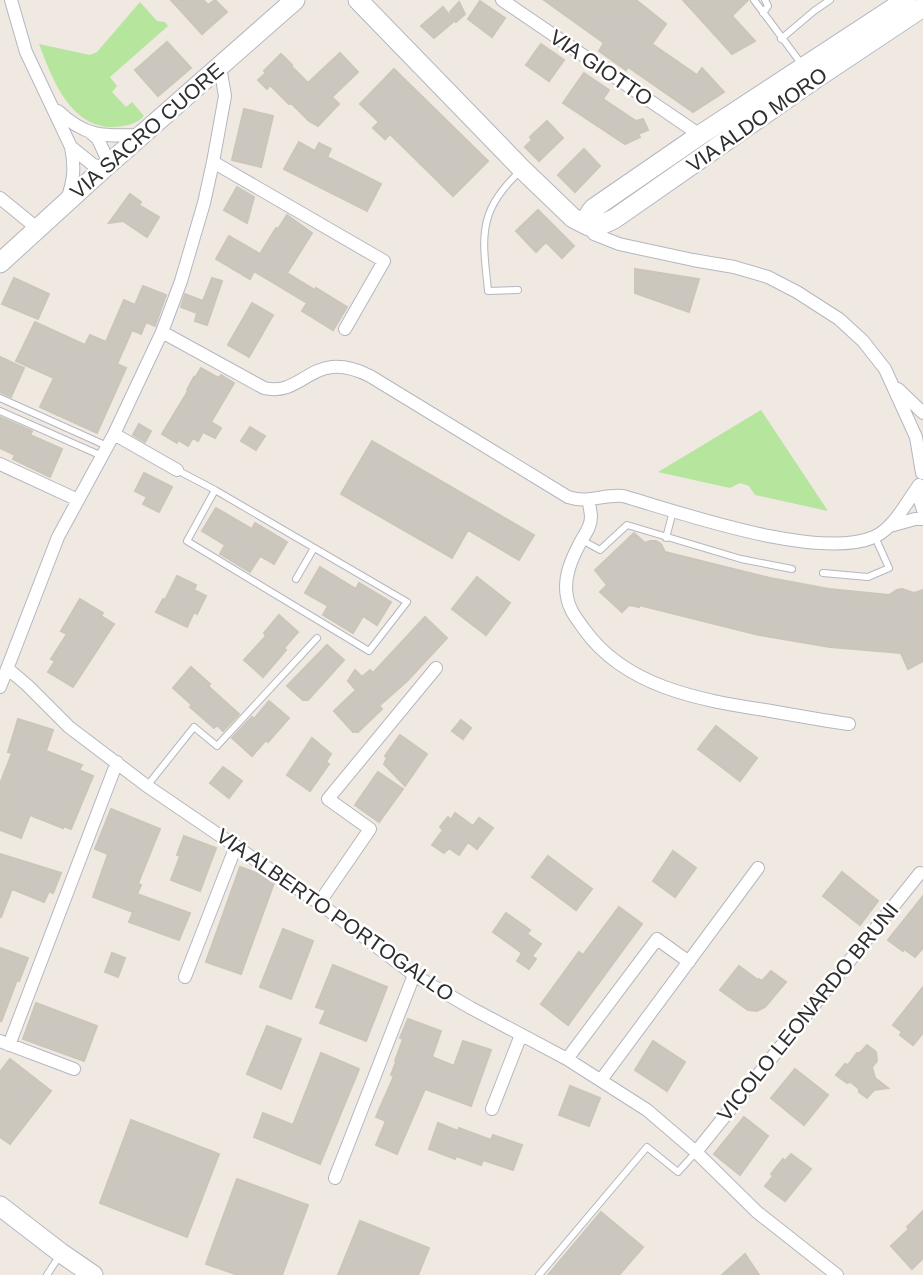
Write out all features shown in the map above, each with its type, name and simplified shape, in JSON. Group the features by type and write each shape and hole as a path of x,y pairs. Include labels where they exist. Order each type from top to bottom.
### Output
{"street":[{"path":"11,0 26,52 71,147 74,176 67,201"},
{"name":"VIA SACRO CUORE","path":"0,263 295,0"},
{"path":"358,0 573,218 598,224 610,232 619,244"},
{"name":"VIA GIOTTO","path":"502,0 700,135"},
{"name":"VIA ALDO MORO","path":"906,0 808,75 614,219 598,224 587,220 588,214 594,208 700,135 808,75 923,7"},
{"path":"0,687 4,667 58,537 108,445 162,332 181,281 213,162 225,96 220,67"},
{"path":"52,106 66,119 98,139 106,166"},
{"path":"91,133 107,136 142,135"},
{"path":"71,147 82,157 106,166"},
{"path":"213,162 384,261 345,329"},
{"path":"0,198 38,229"},
{"path":"598,224 594,234 619,244 734,267 768,278 839,318 886,369 893,384 916,437 921,477 919,497 923,510"},
{"path":"162,332 264,388 274,390 286,389 322,369 332,367 358,370 568,497 579,501 623,496 747,532 812,542 854,544 875,537 890,526 921,477"},
{"path":"893,384 923,413"},
{"path":"108,445 177,470"},
{"path":"0,464 78,500"},
{"path":"589,501 591,517 588,530 571,562 566,578 566,595 571,611 590,637 625,668 685,695 849,724"},
{"path":"890,526 923,519"},
{"name":"VIA ALBERTO PORTOGALLO","path":"4,667 27,685 69,727 147,786 319,904 414,975 471,1009 567,1059 647,1110 696,1152 757,1212 837,1275"},
{"path":"319,904 370,829 328,799 436,668"},
{"path":"74,1069 4,1043 117,762"},
{"path":"185,977 236,846"},
{"path":"601,1080 758,868"},
{"name":"VICOLO LEONARDO BRUNI","path":"696,1152 920,873"},
{"path":"567,1059 657,939 689,962"},
{"path":"334,1178 414,975"},
{"path":"492,1109 521,1035"},
{"path":"0,1206 93,1275"}],"lane":[{"path":"754,0 808,75"},
{"path":"763,13 768,6 765,0"},
{"path":"781,39 830,0"},
{"path":"517,290 488,291 484,236 489,214 500,193 522,169"},
{"path":"0,398 108,445"},
{"path":"0,411 108,445"},
{"path":"177,470 215,490 407,602 369,651 187,541 215,490"},
{"path":"666,538 673,511"},
{"path":"582,540 600,550 628,526 741,559 792,569"},
{"path":"823,573 867,577 889,568 875,537"},
{"path":"296,579 314,548"},
{"path":"147,786 194,727 217,746 317,638"},
{"path":"539,1275 647,1147 678,1172 696,1152"},
{"path":"47,1275 61,1253"}],"green space":[{"path":"140,2 157,21 165,22 168,26 110,77 117,86 112,92 126,107 132,102 144,116 138,121 115,127 86,120 65,99 39,44 90,55 97,52"},
{"path":"761,410 828,511 755,495 749,486 740,483 730,488 658,472"}],"building":[{"path":"171,0 203,0 208,5 215,0 227,12 202,34"},
{"path":"544,0 636,0 666,24 652,44 697,75 702,68 724,92 693,112 628,67 626,70 599,51 604,43"},
{"path":"683,0 748,0 732,16 755,41 732,54"},
{"path":"480,1 505,18 492,37 468,19"},
{"path":"459,2 465,14 456,22 450,12"},
{"path":"443,7 454,21 434,38 421,26"},
{"path":"167,42 191,68 158,96 135,70"},
{"path":"541,44 564,60 549,81 526,65"},
{"path":"340,53 358,72 332,97 339,104 318,126 289,104 270,85 267,89 258,80 281,54 308,83"},
{"path":"394,69 488,161 453,196 390,134 385,139 373,128 379,122 360,104"},
{"path":"584,73 609,90 603,99 636,121 643,119 648,130 625,144 563,103"},
{"path":"244,109 273,116 261,167 232,160"},
{"path":"547,121 563,138 539,161 525,147 532,140 530,137"},
{"path":"299,142 315,151 319,143 331,149 327,157 381,184 367,211 284,169"},
{"path":"584,149 600,166 575,192 558,175"},
{"path":"237,187 254,197 247,223 224,210"},
{"path":"130,194 141,202 139,205 159,217 147,237 123,221 109,223"},
{"path":"538,210 574,246 562,258 546,242 536,252 516,231"},
{"path":"287,215 312,233 287,273 347,307 333,330 302,311 307,303 254,271 250,279 216,259 229,236 260,254"},
{"path":"635,269 699,279 689,312 635,293"},
{"path":"14,278 49,294 38,319 2,304"},
{"path":"212,278 222,281 207,325 195,321 197,313 181,307 185,294 203,301"},
{"path":"143,286 166,295 155,326 146,322 141,334 132,330 117,364 126,368 97,433 40,407 54,378 16,361 35,322 85,345 90,335 106,342 124,300 135,305"},
{"path":"252,303 273,315 249,357 228,345"},
{"path":"0,357 24,368 11,397 0,392"},
{"path":"201,368 234,383 211,422 221,428 215,438 203,432 198,441 193,438 188,446 162,434"},
{"path":"0,417 32,431 30,435 62,449 50,477 13,459 15,455 0,448"},
{"path":"139,424 151,431 145,442 133,435"},
{"path":"250,427 265,436 256,450 241,441"},
{"path":"372,441 534,535 519,560 468,530 452,558 341,494"},
{"path":"144,473 172,487 159,512 143,504 147,497 135,491"},
{"path":"216,508 252,529 255,523 287,542 274,564 260,556 250,572 220,554 225,545 202,531"},
{"path":"634,533 645,543 656,541 661,544 665,552 770,578 829,589 889,595 902,589 914,593 923,590 923,661 908,669 901,653 830,647 759,635 639,605 629,605 622,612 600,592 607,585 595,570"},
{"path":"320,567 356,589 359,583 391,602 377,625 363,616 353,633 323,615 328,606 305,593"},
{"path":"177,576 196,585 194,590 206,596 187,627 156,612"},
{"path":"477,577 510,603 486,635 452,609"},
{"path":"80,599 103,613 101,616 114,624 73,687 48,672 55,661 51,659 67,634 61,631"},
{"path":"279,615 298,632 263,677 244,660 266,636 264,633"},
{"path":"425,617 447,638 407,681 379,706 382,709 358,732 353,732 334,711 356,690 348,681 355,670 362,677 370,670 373,673"},
{"path":"327,645 344,660 308,700 303,700 287,686"},
{"path":"191,667 239,714 223,731 217,725 214,728 173,688"},
{"path":"269,701 289,718 252,756 232,738 252,717 254,719"},
{"path":"18,719 53,730 46,751 82,765 79,770 93,776 71,829 30,815 21,838 0,830 0,784 12,753 8,752"},
{"path":"461,720 471,728 463,739 452,731"},
{"path":"716,726 757,758 740,781 698,749"},
{"path":"400,735 427,754 405,786 384,764 387,758 385,756"},
{"path":"312,738 331,754 326,762 329,764 310,791 287,775"},
{"path":"223,767 242,781 229,798 210,783"},
{"path":"378,772 403,789 379,822 355,805"},
{"path":"111,809 160,829 138,883 141,885 137,894 190,913 179,940 129,922 133,912 93,897 108,854 95,849"},
{"path":"455,813 473,826 479,818 493,828 477,849 468,842 459,855 449,848 444,853 432,845 443,830 440,827 448,817 451,820"},
{"path":"184,836 216,848 200,891 171,880"},
{"path":"673,851 696,868 675,897 653,881"},
{"path":"0,854 61,873 53,893 49,891 44,902 12,889 0,917"},
{"path":"548,856 592,889 576,910 532,877"},
{"path":"240,867 262,875 274,883 241,974 206,962"},
{"path":"842,872 878,901 860,925 823,896"},
{"path":"923,896 923,948 915,957 888,940"},
{"path":"619,907 642,924 568,1025 541,1004 579,952 583,955"},
{"path":"506,913 530,930 527,934 541,944 532,956 536,959 529,969 517,961 522,953 493,932"},
{"path":"283,929 313,941 291,999 260,987"},
{"path":"0,948 28,958 1,1022"},
{"path":"112,953 125,958 118,977 105,972"},
{"path":"333,965 387,987 366,1041 320,1023 326,1010 316,1007"},
{"path":"739,966 758,980 762,981 771,971 786,982 765,1007 757,1011 748,1010 720,990"},
{"path":"923,987 923,1033 913,1045 900,1035 902,1032 893,1025"},
{"path":"36,1003 97,1026 84,1061 23,1039"},
{"path":"408,1019 441,1031 432,1057 454,1066 463,1041 491,1050 471,1106 425,1089 397,1154 376,1145 386,1121 376,1117 394,1076 391,1075 403,1039 400,1038"},
{"path":"267,1026 301,1039 281,1089 247,1074"},
{"path":"653,1041 685,1062 667,1091 635,1070"},
{"path":"867,1045 876,1052 877,1061 872,1067 875,1078 888,1088 874,1090 867,1098 851,1082 847,1083 836,1075"},
{"path":"321,1053 359,1069 320,1164 254,1137 263,1113 293,1125"},
{"path":"10,1059 51,1091 10,1144 0,1137 0,1072"},
{"path":"795,1069 828,1095 804,1125 771,1098"},
{"path":"570,1086 600,1098 589,1126 559,1115"},
{"path":"744,1117 768,1136 740,1175 714,1154"},
{"path":"131,1120 219,1154 187,1237 100,1203"},
{"path":"438,1123 491,1140 493,1135 522,1145 513,1170 483,1160 481,1165 456,1156 455,1159 429,1149"},
{"path":"791,1154 811,1169 785,1201 765,1186 783,1159 785,1161"},
{"path":"237,1179 308,1205 282,1275 238,1275 206,1264"},
{"path":"923,1211 923,1258 912,1269 891,1246"},
{"path":"601,1212 643,1247 619,1275 548,1275"},
{"path":"360,1221 429,1248 418,1275 338,1275"},
{"path":"745,1254 759,1275 722,1275"}]}
